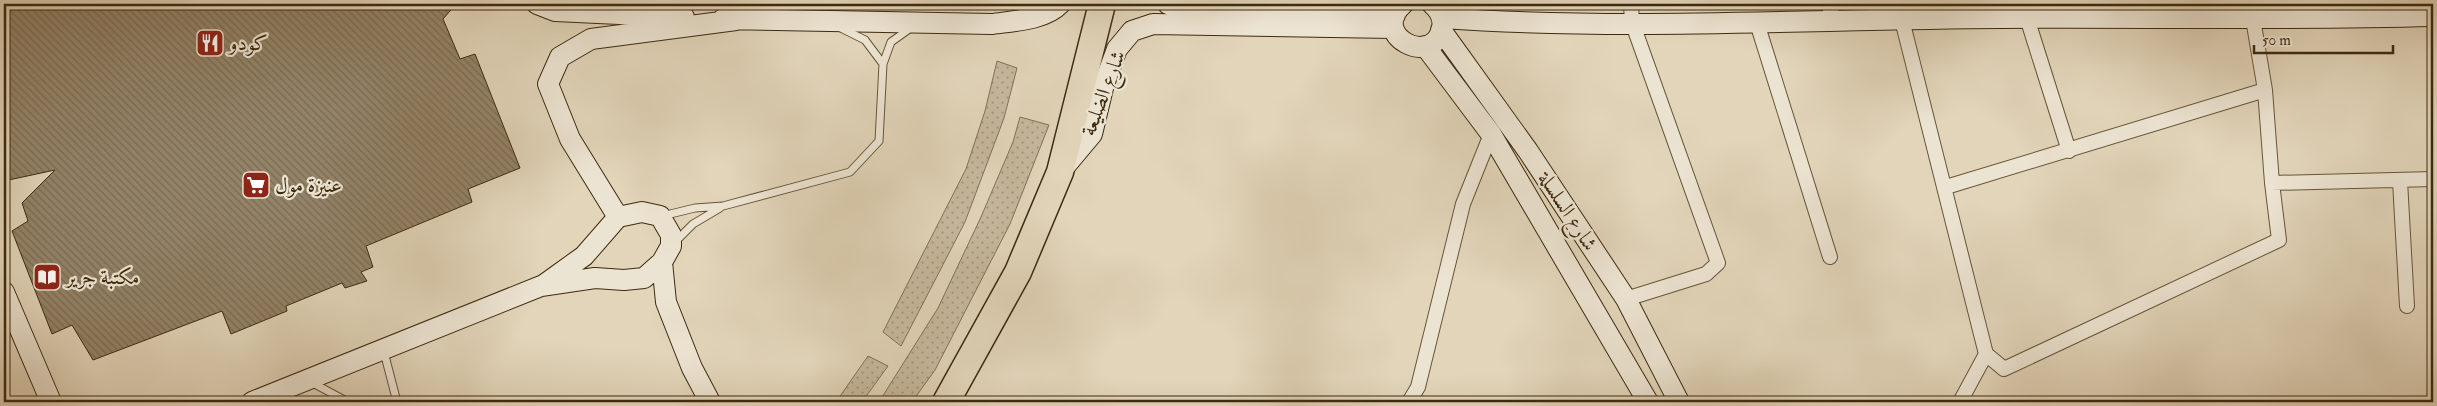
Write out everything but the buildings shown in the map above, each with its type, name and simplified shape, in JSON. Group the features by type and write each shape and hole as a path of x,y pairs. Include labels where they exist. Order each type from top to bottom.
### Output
{"highway":[{"path":"947,402 1018,272 1060,172 1102,4"}],"street":[{"path":"537,4 555,10 736,20 992,24 1031,18 1060,4"},
{"path":"1168,4 1179,7 1334,6 1397,12 1399,39 1413,47 1425,46 1436,40 1438,17 1514,23 1631,13 1758,23 1832,12 1902,20 2000,11 2027,18 2253,19 2323,11 2433,16"},
{"name":"شارع الضليعة","path":"1060,172 1092,134 1104,84 1117,49 1132,31 1152,24 1397,12"},
{"path":"1626,299 1706,274 1718,263 1631,13"},
{"name":"شارع السلسلة","path":"1438,17 1626,299 1679,402"},
{"path":"2027,18 2069,151"},
{"path":"1902,20 1946,187 1986,354 2004,369 2279,240 2272,183 2265,90 2253,19"},
{"path":"618,217 570,139 548,84 560,57 591,39 736,20"},
{"path":"1758,23 1830,257"},
{"name":"شارع السلسلة","path":"1425,46 1491,134 1648,402"},
{"path":"1946,187 2265,90"},
{"path":"1409,402 1418,387 1463,204 1491,134"},
{"path":"2272,183 2433,179"},
{"path":"2400,181 2407,306"},
{"path":"252,402 541,286 584,256 618,217 642,212 660,216 671,235 667,254 666,302 692,368 710,402"},
{"path":"541,286 595,278 624,280 644,278 667,254"},
{"path":"4,292 51,402"},
{"path":"1960,402 1986,354"}],"lane":[{"path":"828,21 865,40 883,64"},
{"path":"660,216 695,208 723,206 850,172 879,141 883,64 891,42 918,23"},
{"path":"667,254 693,224 723,206"},
{"path":"383,350 397,402"},
{"path":"307,380 348,402"}],"shaded area":[{"path":"997,61 1017,68 1004,118 965,222 901,346 883,332 966,169 985,111"},
{"path":"1020,117 1049,125 1010,224 935,370 912,402 879,402 938,308 981,217 1013,142"},
{"path":"868,356 888,366 862,402 836,402"}],"place":[{"name":"كودو","path":"210,43"},
{"name":"عنيزة مول","path":"256,185"},
{"name":"مكتبة جرير","path":"47,277"}]}
